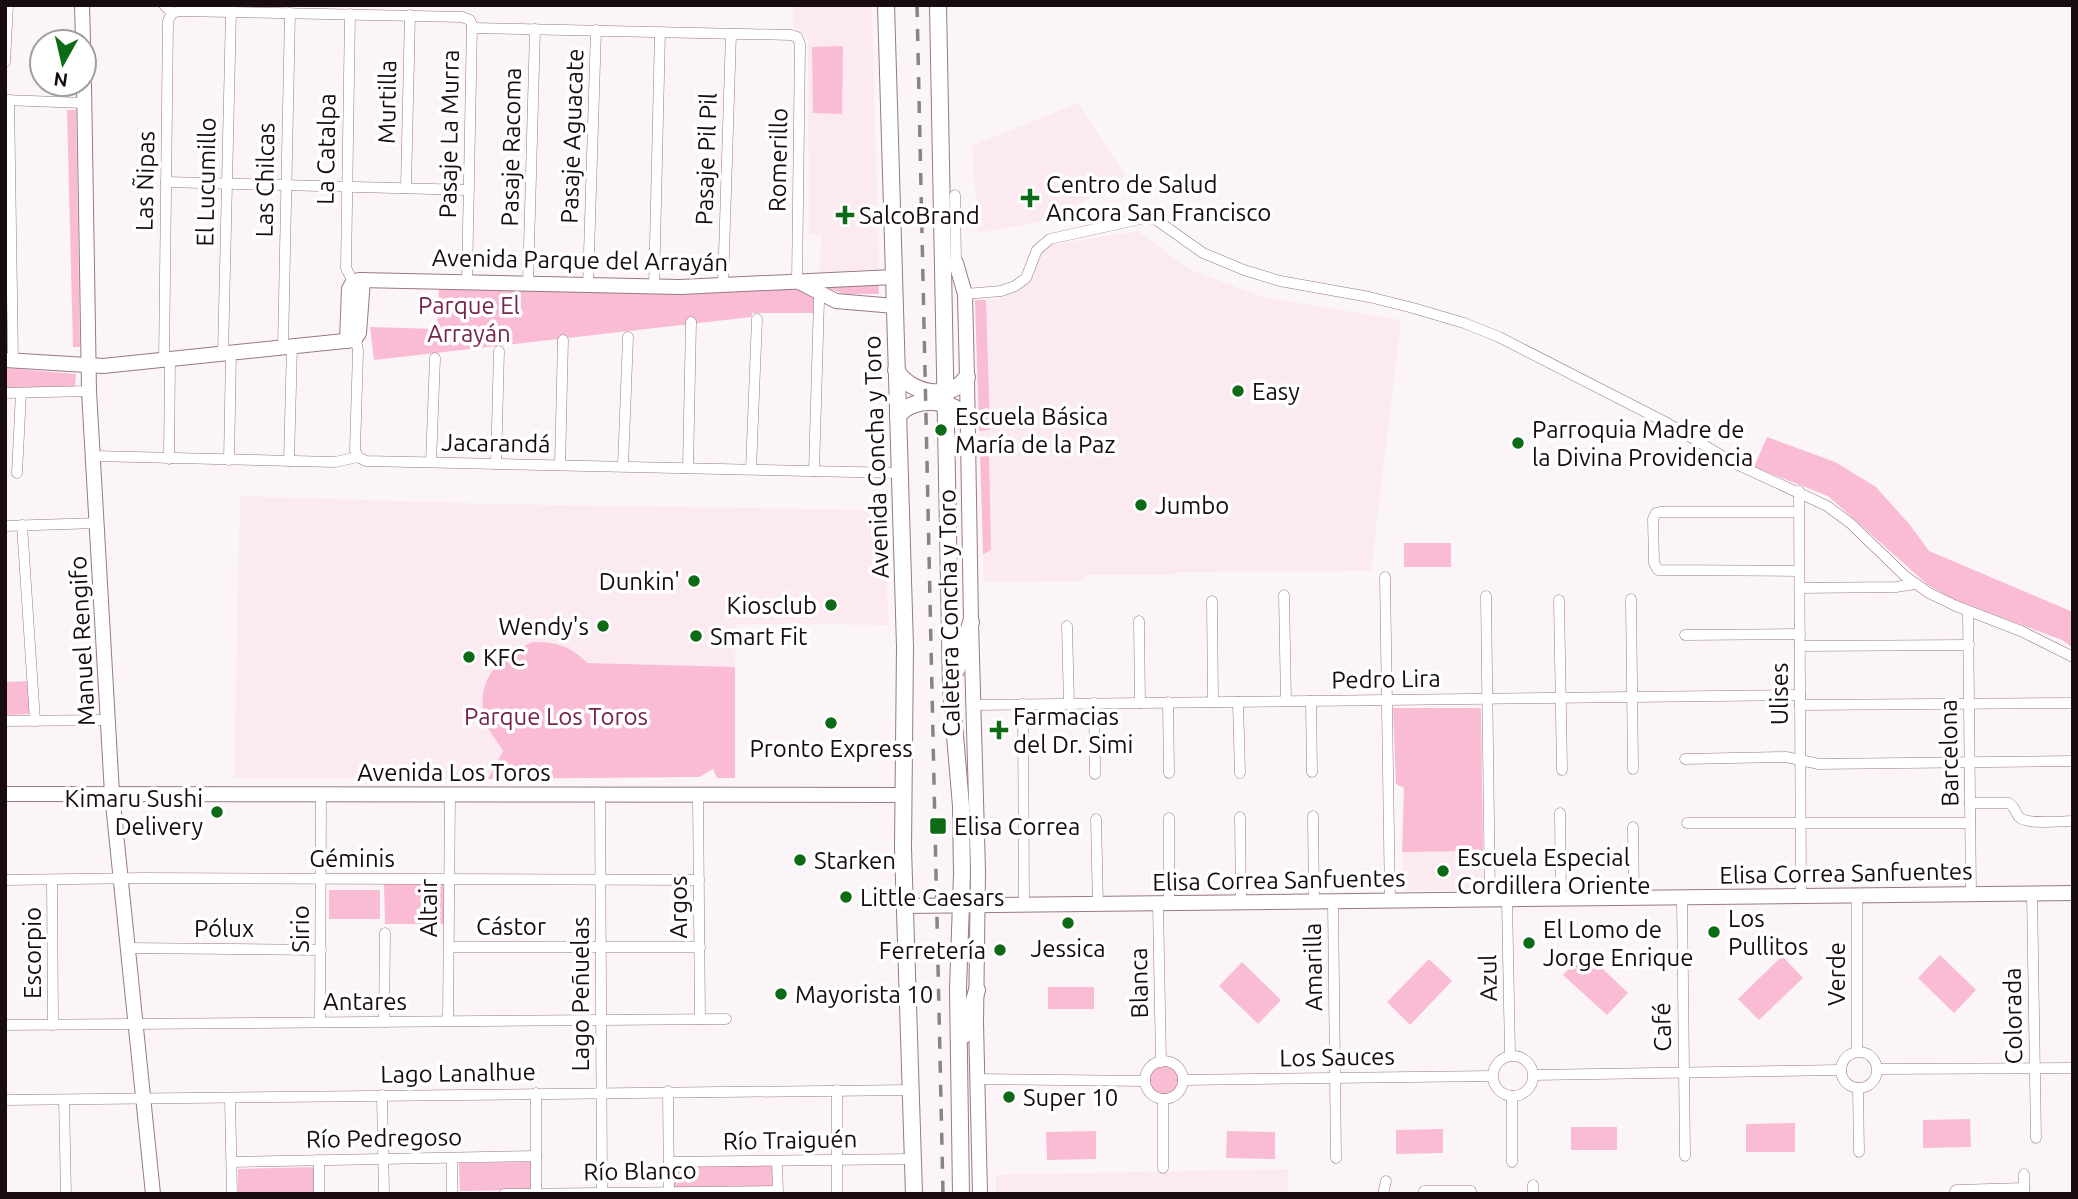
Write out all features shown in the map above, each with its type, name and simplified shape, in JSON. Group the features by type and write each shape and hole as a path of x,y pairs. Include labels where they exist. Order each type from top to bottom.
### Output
{"main road":[{"name":"Avenida Concha y Toro","path":"886,5 906,679 903,795 914,1194"},
{"path":"938,5 942,159 947,231 951,688 961,806 958,965 961,1194"},
{"path":"942,159 955,195"},
{"path":"947,231 956,263"},
{"path":"897,370 907,384 947,398 968,419"},
{"path":"898,416 914,404 947,398 967,377"},
{"path":"951,688 971,622"},
{"path":"959,1054 977,990"}],"street":[{"path":"6,56 8,5"},
{"path":"82,5 83,28"},
{"path":"168,9 465,17 470,20 472,28 535,33 596,30 732,34"},
{"name":"Las Ñipas","path":"168,9 166,182 169,459"},
{"name":"El Lucumillo","path":"229,460 227,184 231,12"},
{"name":"Las Chilcas","path":"289,461 286,185 290,13"},
{"name":"La Catalpa","path":"350,14 346,268 358,281"},
{"name":"Murtilla","path":"406,188 410,15"},
{"name":"Pasaje La Murra","path":"467,282 472,28"},
{"name":"Pasaje Aguacate","path":"588,285 596,30"},
{"path":"653,287 660,32"},
{"name":"Pasaje Racoma","path":"528,284 535,33"},
{"name":"Romerillo","path":"732,34 791,35 799,39 797,282"},
{"name":"Pasaje Pil Pil","path":"723,285 732,34"},
{"name":"Manuel Rengifo","path":"84,98 89,391 112,794 153,1194"},
{"path":"84,103 7,105 9,361 89,366 351,340 359,333 358,281"},
{"path":"166,182 469,190"},
{"path":"947,231 955,195"},
{"path":"965,293 993,292 1015,286 1026,278 1037,250 1049,239 1150,218 1159,221 1203,253 1244,270 1280,281 1402,306 1464,323 1499,337 1667,423 1734,463 1827,506 1850,523 1915,584 1968,611 2021,631 2073,657"},
{"name":"Caletera Concha y Toro","path":"956,263 965,293 978,906 977,1079 980,1194"},
{"name":"Avenida Parque del Arrayán","path":"358,281 653,287 894,277"},
{"path":"797,282 841,302 895,306"},
{"path":"814,471 821,295"},
{"path":"751,469 757,319"},
{"path":"688,468 691,322"},
{"path":"624,467 628,337"},
{"path":"351,340 358,351 355,450 358,457"},
{"path":"560,465 564,340"},
{"path":"496,464 499,351"},
{"path":"432,462 435,358"},
{"path":"5,393 89,391"},
{"path":"17,473 20,393"},
{"name":"Jacarandá","path":"94,456 335,463 358,457 366,460 496,464 899,472"},
{"name":"Ulises","path":"1799,491 1801,896"},
{"path":"1799,512 1658,512 1653,519 1656,569 1799,571"},
{"path":"5,526 98,523"},
{"path":"22,525 35,721"},
{"path":"1385,577 1390,901"},
{"path":"1800,588 1885,588 1915,584"},
{"path":"1284,595 1286,701"},
{"path":"1486,596 1490,900"},
{"path":"1631,599 1633,769"},
{"path":"1559,600 1562,769"},
{"path":"1212,601 1213,702"},
{"name":"Barcelona","path":"1968,611 1971,894"},
{"path":"1139,621 1140,703"},
{"path":"1067,626 1069,704"},
{"path":"1685,635 1800,634"},
{"path":"1800,646 1969,645"},
{"name":"Pedro Lira","path":"973,705 1632,697 1969,704 2073,703"},
{"path":"1311,701 1312,772"},
{"path":"1168,702 1169,774"},
{"path":"1238,702 1240,773"},
{"path":"1094,703 1096,774"},
{"path":"1023,704 1024,905"},
{"path":"5,721 109,720"},
{"path":"1685,759 1786,757 1819,764 2073,761"},
{"name":"Avenida Los Toros","path":"5,794 903,795"},
{"name":"Sirio","path":"320,1022 321,794"},
{"name":"Altair","path":"448,1021 450,795"},
{"name":"Lago Peñuelas","path":"600,795 602,1193"},
{"name":"Argos","path":"698,795 700,1020"},
{"path":"1970,803 2009,803 2024,820 2073,821"},
{"path":"1560,813 1561,899"},
{"path":"1313,816 1314,902"},
{"path":"1240,817 1241,903"},
{"name":"Blanca","path":"1161,1062 1164,904 1169,818"},
{"path":"1096,819 1098,905"},
{"path":"1687,823 1970,822"},
{"path":"1633,827 1634,898"},
{"name":"Géminis","path":"5,880 699,880"},
{"name":"Escorpio","path":"52,880 52,1025"},
{"name":"Elisa Correa Sanfuentes","path":"905,906 2073,893"},
{"name":"Colorada","path":"2032,894 2036,1138"},
{"name":"Verde","path":"1857,896 1857,1051"},
{"name":"Café","path":"1682,898 1685,1156"},
{"name":"Azul","path":"1507,900 1510,1055"},
{"name":"Amarilla","path":"1333,902 1336,1158"},
{"path":"384,1022 385,933"},
{"name":"Cástor","path":"449,947 699,947"},
{"name":"Pólux","path":"128,948 321,950"},
{"name":"Antares","path":"5,1026 726,1019"},
{"path":"1857,1051 1871,1055 1878,1069 1873,1082 1858,1088 1848,1084 1841,1070 1844,1060 1857,1051"},
{"path":"1510,1055 1523,1057 1530,1063 1534,1075 1532,1085 1525,1093 1512,1096 1499,1091 1492,1076 1498,1061 1510,1055"},
{"path":"1161,1062 1168,1062 1178,1068 1182,1080 1179,1092 1163,1099 1148,1091 1144,1081 1151,1066 1161,1062"},
{"path":"1878,1069 2073,1068"},
{"path":"1534,1075 1841,1070"},
{"name":"Los Sauces","path":"1182,1080 1492,1076"},
{"path":"977,1079 1144,1081"},
{"path":"1858,1088 1859,1152"},
{"path":"837,1090 837,1194"},
{"name":"Lago Lanalhue","path":"5,1100 911,1090"},
{"path":"668,1091 669,1192"},
{"path":"536,1093 536,1193"},
{"path":"382,1095 384,1194"},
{"path":"1512,1096 1512,1162"},
{"path":"230,1098 232,1194"},
{"path":"1163,1099 1163,1168"},
{"path":"64,1100 66,1194"},
{"name":"Río Pedregoso","path":"232,1162 536,1156"},
{"path":"452,1158 452,1194"},
{"name":"Río Traiguén","path":"669,1162 913,1159"},
{"path":"319,1160 319,1194"},
{"path":"777,1161 778,1192"},
{"path":"1954,1192 2024,1191 2024,1174"},
{"path":"1383,1194 1386,1181"},
{"path":"1424,1191 1471,1192"},
{"name":"Río Blanco","path":"504,1194 778,1192"}],"shaded area":[{"path":"793,5 872,5 879,270 820,272 821,235 809,234 808,39 793,26"},
{"path":"1078,103 1125,175 1056,219 978,233 972,146"},
{"path":"1138,231 1189,269 1262,297 1401,320 1371,571 1175,572 1175,575 1086,575 1084,581 984,582 975,300 999,299 1018,290 1025,284 1041,251 1050,245"},
{"path":"240,496 492,504 871,510 883,515 889,625 736,624 735,667 587,663 579,653 560,645 533,642 516,648 497,666 487,724 503,751 488,779 234,778"},
{"name":"Escuela Especial Cordillera Oriente","path":"1483,851 1484,890 1403,891 1402,852"},
{"path":"1288,1169 1288,1194 996,1194 996,1175"}],"green space":[{"path":"843,46 842,114 813,113 812,47"},
{"path":"67,110 76,110 80,347 73,347"},
{"path":"878,281 879,294 844,294 817,284"},
{"name":"Parque El Arrayán","path":"439,287 691,292 808,289 811,297 816,300 816,313 752,313 752,317 374,360 370,327 437,329"},
{"path":"975,300 986,300 990,430 979,431"},
{"path":"5,368 76,374 75,389 5,390"},
{"path":"1767,437 1835,462 1876,487 1929,551 2073,612 2073,648 2062,640 1951,598 1928,585 1828,496 1754,467"},
{"path":"980,450 989,450 991,550 983,554"},
{"path":"1404,543 1451,543 1451,567 1404,567"},
{"name":"Parque Los Toros","path":"533,642 563,646 587,663 735,667 735,778 717,778 713,769 699,777 488,779 503,751 486,722 483,695 486,683 491,672 509,654"},
{"path":"29,681 30,714 5,715 5,682"},
{"path":"1393,708 1481,708 1483,851 1402,852 1404,788 1396,784"},
{"path":"445,883 445,924 385,924 384,884"},
{"path":"329,890 380,890 380,919 329,919"},
{"path":"1585,952 1628,993 1607,1015 1563,975"},
{"path":"1940,955 1976,990 1954,1013 1918,978"},
{"path":"1782,956 1803,978 1759,1020 1738,999"},
{"path":"1429,959 1452,981 1410,1025 1387,1002"},
{"path":"1242,962 1281,1000 1258,1024 1219,986"},
{"path":"1048,987 1094,987 1094,1009 1048,1009"},
{"path":"1163,1064 1175,1068 1179,1080 1175,1092 1163,1096 1151,1092 1147,1080 1151,1068"},
{"path":"1970,1119 1971,1147 1923,1148 1923,1120"},
{"path":"1795,1123 1795,1152 1746,1152 1746,1124"},
{"path":"1571,1127 1617,1127 1617,1150 1571,1150"},
{"path":"1443,1129 1443,1153 1396,1154 1396,1130"},
{"path":"1096,1131 1096,1159 1047,1160 1046,1132"},
{"path":"1227,1131 1275,1132 1275,1159 1226,1158"},
{"path":"534,1162 533,1190 460,1191 459,1163"},
{"path":"774,1162 774,1187 673,1188 672,1165"},
{"path":"316,1167 316,1194 238,1194 238,1169"}],"railway":[{"path":"917,5 943,1194"}],"place":[{"name":"Centro de Salud Ancora San Francisco","path":"1030,198"},
{"name":"SalcoBrand","path":"845,215"},
{"name":"Easy","path":"1238,391"},
{"name":"Escuela Básica María de la Paz","path":"941,430"},
{"name":"Parroquia Madre de la Divina Providencia","path":"1518,443"},
{"name":"Jumbo","path":"1141,505"},
{"name":"Dunkin'","path":"694,581"},
{"name":"Kiosclub","path":"831,605"},
{"name":"Wendy's","path":"603,626"},
{"name":"Smart Fit","path":"696,636"},
{"name":"KFC","path":"469,657"},
{"name":"Pronto Express","path":"831,723"},
{"name":"Farmacias del Dr. Simi","path":"999,730"},
{"name":"Kimaru Sushi Delivery","path":"217,812"},
{"name":"Elisa Correa","path":"938,826"},
{"name":"Starken","path":"800,860"},
{"name":"Escuela Especial Cordillera Oriente","path":"1443,871"},
{"name":"Little Caesars","path":"846,897"},
{"name":"Jessica","path":"1068,923"},
{"name":"Los Pullitos","path":"1714,932"},
{"name":"El Lomo de Jorge Enrique","path":"1529,943"},
{"name":"Ferretería","path":"1000,950"},
{"name":"Mayorista 10","path":"781,994"},
{"name":"Super 10","path":"1009,1097"}]}
